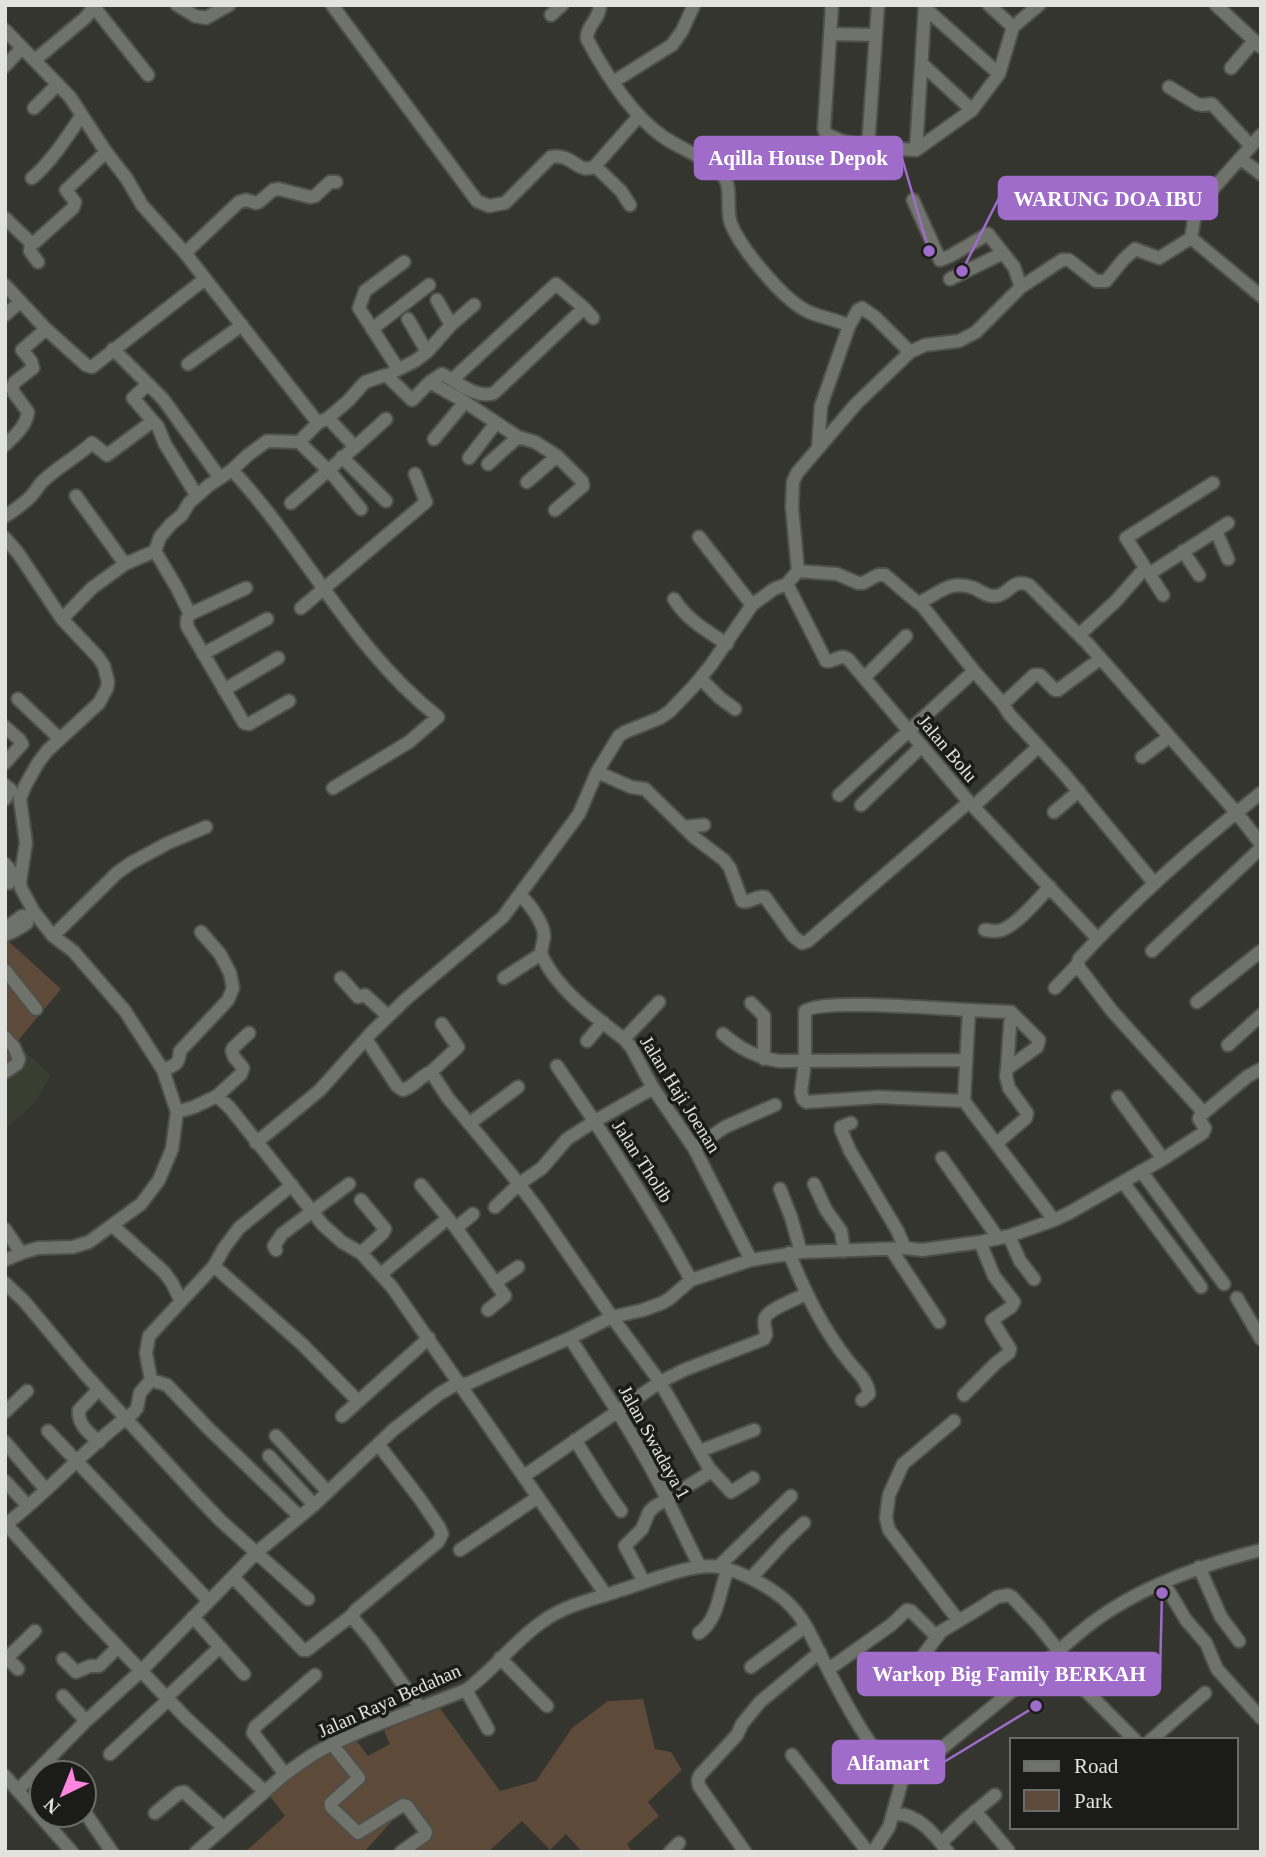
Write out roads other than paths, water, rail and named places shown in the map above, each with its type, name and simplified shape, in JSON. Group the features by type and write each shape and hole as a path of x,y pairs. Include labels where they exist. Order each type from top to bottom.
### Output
{"street":[{"path":"177,5 206,19 229,5"},
{"path":"551,15 562,5"},
{"path":"600,5 598,17 586,35 597,58 639,116 663,137 703,159 723,176 727,185 729,214 733,227 760,266 789,299 807,312 849,326"},
{"path":"613,82 672,45 682,32 694,5"},
{"path":"832,5 824,129 831,137 868,147 916,150 972,110 999,74 1013,27 1039,5"},
{"path":"868,147 878,5"},
{"path":"989,5 1013,27"},
{"path":"1216,5 1258,44 1231,68"},
{"path":"35,60 85,18 95,6 148,75"},
{"path":"925,7 999,74"},
{"path":"916,150 925,7"},
{"path":"339,8 477,201 489,206 505,203 551,157 564,156 582,168 595,166 639,116"},
{"path":"5,30 70,97 142,205 185,253 242,325 323,421 355,447"},
{"path":"831,34 876,35"},
{"path":"5,66 22,48"},
{"path":"922,64 972,110"},
{"path":"34,108 58,84"},
{"path":"1169,87 1200,105 1212,104 1251,146"},
{"path":"32,178 65,140 82,115"},
{"path":"256,1143 320,1090 406,999 503,918 579,814 597,772 619,736 670,711 701,679 752,605 774,589 788,584 798,571 792,506 794,477 856,404 910,352 925,345 959,341 970,336 1021,287 1057,262 1069,260 1096,281 1106,281 1135,249 1159,258 1191,237 1196,208 1261,135"},
{"path":"31,243 73,208 75,204 67,193 68,187 106,152"},
{"path":"1241,159 1261,174"},
{"path":"595,166 621,191 630,205"},
{"path":"185,253 239,202 246,200 256,203 273,190 279,189 315,197 328,184 336,182"},
{"path":"912,200 940,260 988,234 1014,267 1021,287"},
{"path":"5,218 31,243"},
{"path":"1191,237 1261,296"},
{"path":"31,243 30,251 38,262"},
{"path":"956,253 966,272"},
{"path":"950,279 1003,253"},
{"path":"404,262 365,291 359,308 392,372 412,400 442,374 477,393 494,393 589,313 556,284 453,379"},
{"path":"5,285 46,328 89,367 205,279"},
{"path":"372,330 429,285"},
{"path":"437,300 451,325"},
{"path":"5,315 20,302"},
{"path":"299,442 365,382 415,361 427,352 451,325 474,306"},
{"path":"818,449 821,406 849,326 858,310 862,307 876,317 910,352"},
{"path":"408,319 427,352"},
{"path":"188,364 242,325"},
{"path":"5,445 19,432 28,416 12,387 33,368 22,350 46,328"},
{"path":"113,349 163,400 220,478"},
{"path":"430,382 518,437 535,442 557,456 583,484 581,489 555,510"},
{"path":"148,384 133,398 161,432 165,444 197,496"},
{"path":"434,439 465,402"},
{"path":"291,503 386,419"},
{"path":"5,516 13,513 31,497 44,480 92,443 107,455 153,421"},
{"path":"469,458 496,423"},
{"path":"488,464 518,437"},
{"path":"62,619 92,588 125,564 155,551 160,537 182,515 189,503 267,441 299,442 329,471 361,509"},
{"path":"527,482 557,456"},
{"path":"342,457 386,501"},
{"path":"232,470 256,496 383,666 438,717 409,743 333,788"},
{"path":"301,608 426,502 415,474"},
{"path":"1163,595 1126,538 1213,483"},
{"path":"76,496 125,564"},
{"path":"1080,634 1147,571 1228,523"},
{"path":"1216,531 1228,559"},
{"path":"699,537 752,605"},
{"path":"6,539 62,619 98,657 104,666 108,682 99,703 60,738 38,763 25,786 10,799"},
{"path":"155,551 190,614"},
{"path":"1184,551 1199,575"},
{"path":"798,571 837,574 858,583 885,575 920,603 1009,714 1079,791 1154,883"},
{"name":"Jalan Bolu","path":"788,584 826,661 845,657 865,677 971,804 1098,939"},
{"path":"920,603 939,590 953,585 973,588 989,596 1001,595 1014,584 1029,585 1080,634 1236,812 1261,846 1152,951"},
{"path":"246,588 190,614 187,626 244,723 249,724 289,701"},
{"path":"674,598 691,620 727,643"},
{"path":"203,654 267,619"},
{"path":"865,677 906,636"},
{"path":"224,690 278,658"},
{"path":"1003,704 1034,675 1040,676 1058,690 1100,659"},
{"path":"839,795 974,671"},
{"path":"701,679 735,709"},
{"path":"18,699 60,738"},
{"path":"5,727 22,744 5,763"},
{"path":"1142,757 1169,737"},
{"path":"861,805 922,746"},
{"path":"597,772 631,787 645,789 695,838 727,864 742,901 765,897 793,936 799,942 805,943 1038,747"},
{"path":"5,785 10,790 10,799 26,843 12,881"},
{"path":"1054,812 1079,791"},
{"path":"1055,988 1078,964 1079,959 1154,883 1261,793"},
{"path":"684,827 704,825"},
{"path":"53,936 117,873 131,863 206,827"},
{"path":"5,864 12,881 25,897 31,914 73,951 125,1011 163,1070 177,1112 172,1149 159,1180 141,1204 89,1242 73,1247 38,1248 5,1260"},
{"path":"985,930 1005,929 1050,887"},
{"name":"Jalan Haji Joenan","path":"520,895 529,903 543,931 541,954 547,966 562,987 631,1047 653,1088 694,1148 751,1260"},
{"path":"6,935 7,927 22,916 31,914"},
{"path":"163,1070 180,1059 180,1051 228,1000 233,988 230,973 220,954 201,932"},
{"path":"1196,1002 1261,951"},
{"path":"504,978 541,954"},
{"path":"1078,964 1112,1011 1205,1113"},
{"path":"5,970 36,1009"},
{"path":"341,978 358,997 365,995 388,1016"},
{"path":"624,1039 659,1002"},
{"path":"751,1003 764,1016 764,1059"},
{"path":"964,1101 879,1097 806,1102 801,1092 804,1016 809,1008 816,1007 886,1005 1011,1012 1032,1031 1039,1043 1007,1069"},
{"path":"969,1010 964,1101 1054,1220"},
{"path":"998,1143 1026,1118 1027,1113 1007,1084 1011,1012"},
{"path":"1228,1045 1261,1015"},
{"path":"587,1041 603,1022"},
{"path":"366,1039 397,1086 403,1090 423,1074 431,1072 458,1048 442,1024"},
{"path":"177,1112 217,1096 241,1074 243,1068 232,1051 249,1033"},
{"path":"723,1034 752,1054 779,1061 966,1060"},
{"path":"5,1037 19,1059 17,1064 5,1072"},
{"name":"Jalan Tholib","path":"557,1066 661,1225 691,1279"},
{"path":"48,1759 142,1670 256,1553 314,1505 393,1430 458,1383 467,1384 612,1317 662,1303 691,1279 751,1260 795,1252 922,1250 1003,1237 1054,1220 1163,1159 1203,1133 1205,1128 1199,1118 1248,1076 1261,1069"},
{"path":"431,1072 448,1098 519,1184 660,1382 712,1471 731,1492 753,1478"},
{"path":"470,1124 518,1087"},
{"path":"495,1206 542,1168 568,1139 653,1088"},
{"path":"217,1096 323,1225 342,1242 361,1253 381,1274 429,1338 606,1595"},
{"path":"1118,1097 1163,1159"},
{"path":"694,1148 725,1127 775,1105"},
{"path":"851,1122 841,1127 850,1151 897,1230 898,1249 939,1322"},
{"path":"942,1158 1034,1279"},
{"path":"1141,1171 1224,1284"},
{"path":"1123,1182 1201,1287"},
{"path":"276,1250 275,1242 282,1234 349,1184"},
{"path":"814,1184 826,1210 841,1231 844,1251"},
{"path":"151,1380 146,1353 149,1336 214,1266 223,1248 239,1228 292,1185"},
{"path":"421,1185 505,1296 488,1310"},
{"path":"780,1189 791,1217 795,1252 806,1294 834,1343 865,1380 869,1394 862,1400"},
{"path":"361,1200 385,1229 361,1253"},
{"path":"381,1274 451,1223 473,1214"},
{"path":"113,1226 164,1272 181,1301"},
{"path":"5,1229 21,1253"},
{"path":"964,1395 1009,1353 1010,1349 992,1320 1011,1307 1014,1301 995,1276 980,1242"},
{"path":"214,1266 303,1345 358,1401"},
{"path":"495,1283 518,1267"},
{"path":"5,1283 24,1301 125,1419 213,1512 308,1599"},
{"path":"524,1476 660,1382 764,1339 766,1316 806,1294"},
{"path":"1237,1298 1261,1339"},
{"path":"342,1416 429,1338"},
{"name":"Jalan Swadaya 1","path":"570,1338 617,1411 667,1499 700,1567"},
{"path":"151,1380 140,1393 133,1413 6,1525 187,1719 264,1791"},
{"path":"151,1380 167,1385 299,1516"},
{"path":"99,1389 79,1410 78,1415 85,1429 99,1442"},
{"path":"5,1412 27,1391"},
{"path":"954,1421 903,1464 889,1495 886,1518 889,1530 958,1620"},
{"path":"700,1451 754,1430"},
{"path":"48,1432 209,1601"},
{"path":"276,1436 328,1492"},
{"path":"575,1440 621,1511"},
{"path":"5,1442 46,1490"},
{"path":"233,1577 303,1650 307,1650 438,1542 442,1534 439,1527 379,1444"},
{"path":"269,1456 314,1505"},
{"path":"644,1582 625,1546 642,1529 649,1512 712,1471"},
{"path":"5,1481 28,1506"},
{"path":"699,1633 707,1627 716,1611 723,1568 791,1496"},
{"path":"460,1550 538,1497"},
{"path":"751,1578 804,1523"},
{"path":"792,1755 871,1852 890,1827 902,1777 909,1776 1058,1650 1114,1608 1147,1590 1199,1567 1261,1550"},
{"name":"Jalan Raya Bedahan","path":"196,1852 285,1774 331,1744 466,1689 544,1620 573,1606 657,1577 700,1567 723,1568 751,1578 789,1602 806,1626 866,1737 893,1772 902,1777"},
{"path":"1199,1567 1222,1617 1239,1641"},
{"path":"1164,1583 1186,1620 1206,1643 1217,1669 1261,1718"},
{"path":"924,1654 940,1633 958,1620 997,1597 1008,1595 1023,1608 1058,1650 1081,1686 1133,1738"},
{"path":"829,1669 891,1625 907,1610 933,1633 940,1633"},
{"path":"351,1616 420,1708"},
{"path":"193,1617 244,1674"},
{"path":"751,1667 806,1626"},
{"path":"18,1669 6,1658 35,1631"},
{"path":"63,1659 79,1672 90,1666 99,1666 118,1647"},
{"path":"110,1754 220,1647"},
{"path":"745,1852 699,1786 698,1780 737,1735 742,1724 760,1702 820,1652"},
{"path":"500,1658 547,1706"},
{"path":"285,1774 253,1733 255,1727 315,1675"},
{"path":"466,1689 488,1729"},
{"path":"1153,1738 1205,1693"},
{"path":"63,1696 86,1721"},
{"path":"331,1744 359,1778 331,1803 331,1807 358,1833 403,1805 407,1806 426,1832 401,1852"},
{"path":"5,1776 72,1852"},
{"path":"18,1790 28,1780"},
{"path":"155,1813 179,1793 184,1792 223,1827"},
{"path":"894,1814 913,1817 944,1847 975,1811 995,1795"},
{"path":"975,1811 1000,1839 1008,1850 1006,1852"},
{"path":"96,1829 112,1852"}],"place":[{"name":"Aqilla House Depok","path":"929,251"},
{"name":"WARUNG DOA IBU","path":"962,271"},
{"name":"Warkop Big Family BERKAH","path":"1162,1593"},
{"name":"Alfamart","path":"1036,1706"}]}
